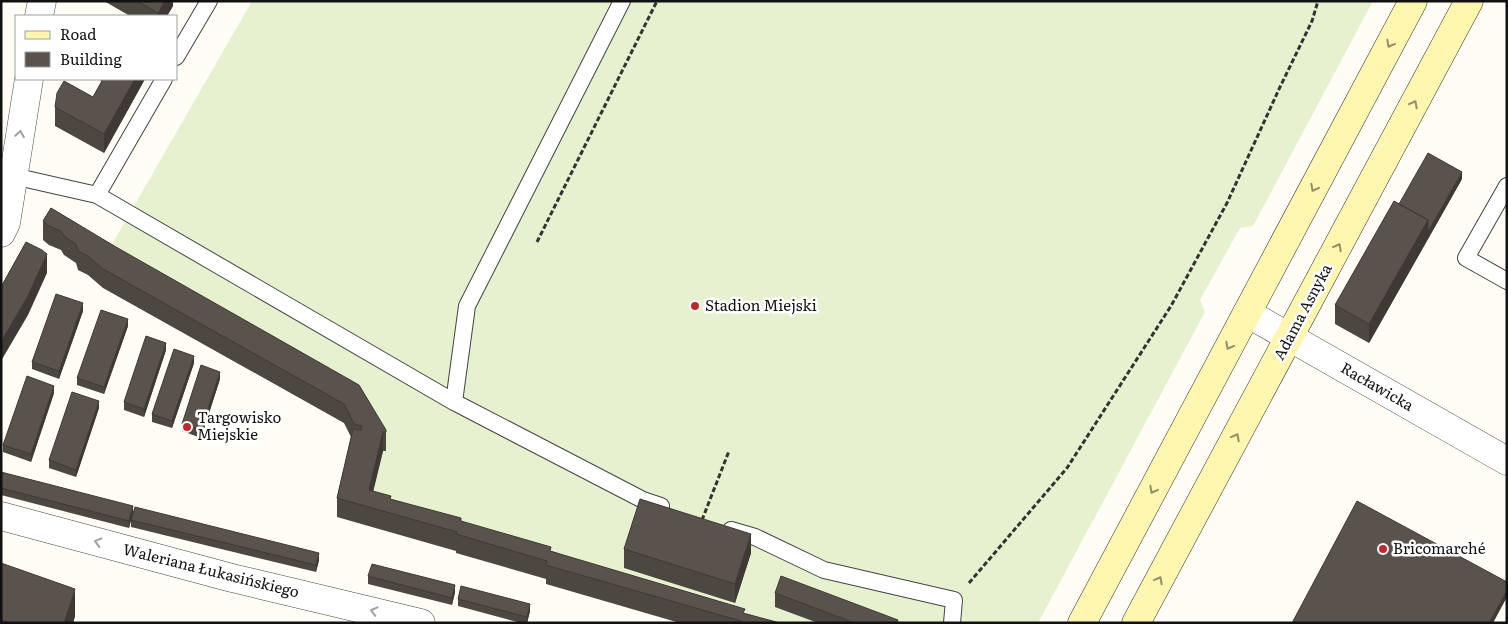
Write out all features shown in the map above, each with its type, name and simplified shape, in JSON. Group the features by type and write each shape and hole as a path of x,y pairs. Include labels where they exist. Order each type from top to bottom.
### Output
{"main road":[{"path":"1082,623 1413,1"},
{"name":"Adama Asnyka","path":"1136,623 1469,1"}],"street":[{"path":"39,15 42,1"},
{"path":"1,233 6,223 29,80"},
{"name":"Racławicka","path":"1247,313 1507,461"},
{"name":"Waleriana Łukasińskiego","path":"1,516 232,578 421,623"}],"lane":[{"path":"178,55 209,1"},
{"path":"454,402 467,306 622,1"},
{"path":"97,195 163,80"},
{"path":"13,176 97,195 454,402 643,500 676,512"},
{"path":"1507,186 1466,258 1507,281"},
{"path":"702,520 755,537 824,570 954,600 952,623"}],"path":[{"path":"537,242 657,1"},
{"path":"954,600 1067,468 1171,306 1227,203 1312,21 1318,1"},
{"path":"702,520 729,451"}],"green space":[{"name":"Stadion Miejski","path":"252,1 1373,1 1253,226 1240,228 1200,300 1205,312 1038,623 729,623 369,509 383,451 386,451 104,258"}],"building":[{"path":"137,1 165,1 158,13"},
{"path":"102,80 134,80 104,134 55,107 57,93 64,81 93,97"},
{"path":"1428,153 1462,172 1428,232 1428,220 1399,204"},
{"path":"1394,201 1428,220 1369,324 1335,305"},
{"path":"51,208 359,385 386,430 386,432 383,432 369,490 391,496 390,499 461,518 461,521 551,547 550,551 745,609 743,613 780,623 741,623 741,621 546,565 547,561 456,534 457,532 337,498 353,429 361,430 362,426 354,424 344,404 103,269 88,256 78,251 76,244 64,236 61,231 43,221"},
{"path":"26,242 47,254 28,296 1,342 1,287"},
{"path":"56,294 83,303 59,371 32,362"},
{"path":"101,310 128,319 104,387 77,378"},
{"path":"146,336 166,343 144,409 124,402"},
{"path":"174,349 194,356 172,421 152,414"},
{"path":"201,365 220,372 201,430 182,424"},
{"path":"27,376 54,386 31,454 3,445"},
{"path":"72,392 99,401 76,470 49,460"},
{"path":"1,472 133,506 129,521 1,488"},
{"path":"640,499 751,534 735,584 624,549"},
{"name":"Bricomarché","path":"1357,501 1507,582 1507,590 1489,623 1292,623"},
{"path":"135,507 319,553 316,565 131,520"},
{"path":"1,563 75,589 64,623 11,623 1,620"},
{"path":"372,564 455,585 452,598 368,576"},
{"path":"781,576 898,620 897,623 855,623 775,593"},
{"path":"461,586 530,604 527,617 458,599"}],"place":[{"name":"Stadion Miejski","path":"695,306"},
{"name":"Targowisko Miejskie","path":"187,427"},
{"name":"Bricomarché","path":"1383,549"}]}
